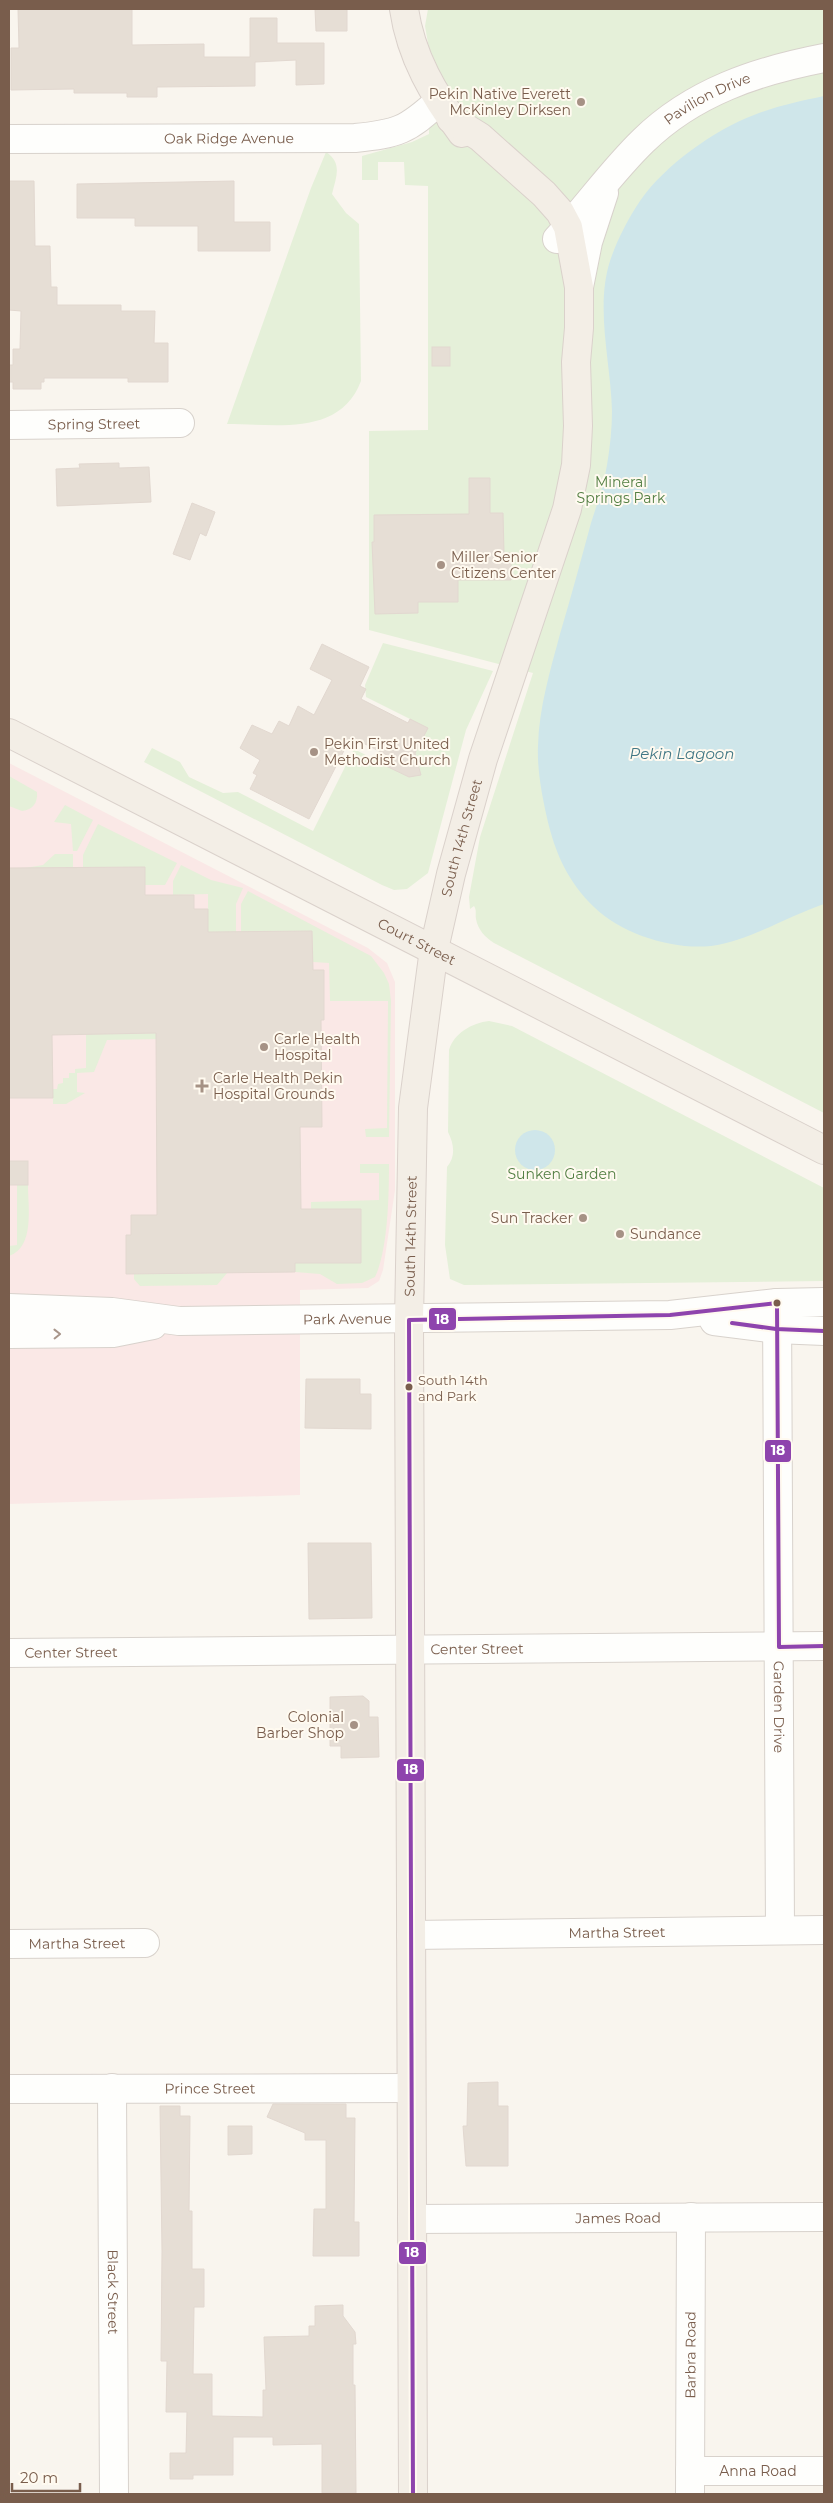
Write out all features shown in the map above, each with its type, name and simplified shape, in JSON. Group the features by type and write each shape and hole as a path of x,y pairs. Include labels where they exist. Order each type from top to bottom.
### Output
{"main road":[{"name":"South 14th Street","path":"404,9 414,52 428,82 445,110 544,194 560,212 570,330 576,362"},
{"name":"South 14th Street","path":"412,2494 409,1320 413,1108 434,949 472,795 548,570 573,484 578,426 576,362 579,328 578,287 563,233"},
{"name":"Court Street","path":"9,732 824,1150"}],"street":[{"name":"Pavilion Drive","path":"563,233 642,142 662,124 703,96 752,75 782,66 824,58"},
{"name":"Oak Ridge Avenue","path":"9,139 355,138 397,132 445,110"},
{"name":"Pavilion Drive","path":"578,287 595,218 611,178"},
{"name":"Spring Street","path":"9,425 180,424"},
{"name":"Park Avenue","path":"776,1316 824,1302"},
{"name":"Park Avenue","path":"9,1308 112,1312 174,1321 409,1320 670,1315 776,1316 824,1330"},
{"name":"Garden Drive","path":"776,1316 780,1930"},
{"name":"Park Avenue","path":"9,1334 113,1333 174,1321"},
{"name":"Center Street","path":"9,1652 824,1646"},
{"name":"Martha Street","path":"411,1935 824,1930"},
{"name":"Martha Street","path":"9,1944 145,1943"},
{"name":"Black Street","path":"112,2088 114,2494"},
{"name":"Prince Street","path":"9,2089 412,2088"},
{"name":"Barbra Road","path":"690,2482 691,2217"},
{"name":"James Road","path":"412,2219 824,2217"},
{"name":"Anna Road","path":"690,2482 824,2471"}],"shaded area":[{"name":"Carle Health Pekin Hospital Grounds","path":"9,763 368,948 387,963 395,982 395,1190 383,1270 379,1281 368,1288 300,1290 300,1495 9,1504"}],"green space":[{"name":"Mineral Springs Park","path":"428,9 824,9 824,1113 494,943 485,936 477,923 474,906 470,909 469,897 480,837 533,673 369,630 369,431 428,430 428,186 405,185 404,162 378,162 378,180 362,180 362,156 412,142 429,134 429,49 425,26"},
{"path":"326,152 335,161 337,171 332,194 346,213 359,224 361,381 351,399 338,411 322,419 285,425 227,424 311,188"},
{"path":"383,643 493,671 466,730 428,873 407,889 394,890 382,885 144,762 152,748 180,762 189,777 223,793 238,792 313,831 354,749 409,777 411,760 428,728 366,697 365,685"},
{"path":"9,776 37,792 36,802 32,807 22,811 9,806"},
{"path":"65,805 93,820 77,851 73,851 71,824 54,822"},
{"path":"98,824 177,863 165,885 145,885 145,867 83,867 83,855"},
{"path":"55,854 73,854 73,867 48,868 25,879 25,868 43,865"},
{"path":"181,865 211,880 243,888 236,904 236,932 208,932 208,894 173,895 173,881"},
{"path":"248,891 371,956 384,973 389,984 391,1001 389,1137 366,1137 365,1129 387,1128 388,1001 330,1001 329,963 313,962 312,931 241,932 241,904"},
{"name":"Sunken Garden","path":"489,1021 512,1026 824,1188 824,1281 464,1285 450,1279 445,1245 447,1167 453,1154 452,1141 448,1132 449,1050 451,1044 464,1030 476,1024"},
{"path":"163,1033 163,1039 107,1040 94,1072 77,1073 77,1092 85,1093 66,1104 53,1104 53,1089 57,1089 58,1084 63,1083 63,1078 69,1078 69,1073 75,1073 75,1069 86,1068 86,1034"},
{"path":"360,1164 389,1164 385,1238 383,1252 375,1277 362,1283 337,1284 320,1274 295,1272 295,1263 361,1263 361,1209 325,1209 325,1219 311,1215 311,1202 379,1200 379,1173 360,1173"},
{"path":"17,1185 28,1185 28,1225 23,1244 9,1256 9,1246 17,1245"},
{"path":"227,1273 217,1285 140,1286 134,1279 134,1274"}],"water":[{"name":"Pekin Lagoon","path":"824,96 824,904 754,934 725,943 696,947 664,943 633,932 605,917 577,887 564,866 554,843 543,800 538,764 540,718 546,690 606,472 609,452 612,411 604,316 606,279 613,253 631,215 650,188 676,162 723,130 754,115"},
{"path":"535,1130 546,1133 552,1139 555,1150 552,1161 546,1167 535,1170 524,1167 518,1161 515,1150 518,1139 524,1133"}],"building":[{"path":"18,9 132,9 132,45 204,44 204,57 250,57 250,18 277,18 277,43 324,43 324,84 296,85 296,60 255,62 255,86 157,87 157,97 127,97 127,93 74,93 74,89 11,90 11,48 19,48"},
{"path":"315,9 347,9 347,31 316,31"},
{"path":"9,181 34,181 35,246 50,246 51,287 57,287 57,305 121,305 121,311 155,311 154,343 168,343 168,382 128,382 128,378 44,378 44,382 41,382 41,389 13,389 13,382 9,382 9,365 13,365 13,349 20,349 21,311 9,310"},
{"path":"234,181 234,222 270,222 270,251 198,251 198,226 135,226 135,218 77,218 77,184"},
{"path":"432,347 450,347 450,366 432,366"},
{"path":"119,463 119,468 149,467 151,502 57,506 56,469 80,468 79,464"},
{"name":"Miller Senior Citizens Center","path":"469,478 490,478 490,513 503,513 504,553 511,553 511,580 458,580 458,602 418,602 418,613 375,614 372,542 374,542 374,515 469,514"},
{"path":"192,503 215,512 206,536 200,533 190,560 173,554"},
{"path":"322,644 369,667 360,686 366,689 361,699 408,723 410,719 428,728 415,753 421,775 409,777 386,766 391,757 351,737 309,819 250,789 257,775 253,773 260,760 240,748 252,725 272,734 279,721 289,726 298,706 314,715 332,680 310,669"},
{"name":"Carle Health Hospital","path":"145,867 145,895 194,895 194,909 208,909 208,932 312,931 313,970 324,970 324,1020 321,1020 322,1127 300,1127 301,1209 361,1209 361,1263 295,1263 295,1272 126,1274 126,1235 131,1235 131,1215 157,1215 156,1033 52,1035 53,1098 9,1098 9,868"},
{"path":"9,1161 28,1161 28,1185 9,1185"},
{"path":"306,1379 360,1379 360,1394 371,1394 371,1429 305,1428"},
{"path":"308,1543 371,1543 372,1618 309,1619"},
{"path":"363,1696 369,1701 369,1717 378,1717 379,1757 341,1758 341,1746 330,1746 330,1697"},
{"path":"498,2082 498,2106 508,2106 508,2166 466,2166 463,2126 467,2126 468,2083"},
{"path":"273,2104 346,2104 346,2118 355,2118 354,2222 359,2222 359,2256 313,2256 314,2209 326,2209 326,2140 305,2140 305,2133 267,2117"},
{"path":"160,2106 180,2106 180,2116 190,2116 189,2211 192,2211 192,2269 204,2269 204,2307 194,2307 193,2374 212,2374 212,2416 263,2417 263,2390 266,2390 264,2337 309,2336 309,2326 315,2326 315,2306 343,2305 343,2316 355,2332 356,2344 353,2344 353,2385 355,2385 356,2493 322,2493 322,2444 273,2445 273,2437 233,2437 233,2475 193,2475 193,2479 170,2479 170,2453 186,2453 187,2412 166,2412 167,2361 161,2361"},
{"path":"228,2126 252,2126 252,2154 228,2155"}],"transit line":[{"name":"18","path":"413,2494 409,1320 670,1315 777,1303 779,1647 824,1646"},
{"name":"18","path":"732,1323 776,1329 824,1331"}],"place":[{"name":"Pekin Native Everett McKinley Dirksen","path":"581,102"},
{"name":"Miller Senior Citizens Center","path":"441,565"},
{"name":"Pekin First United Methodist Church","path":"314,752"},
{"name":"Carle Health Hospital","path":"264,1047"},
{"name":"Carle Health Pekin Hospital Grounds","path":"202,1086"},
{"name":"Sun Tracker","path":"583,1218"},
{"name":"Sundance","path":"620,1234"},
{"name":"South 14th and Park","path":"409,1387"},
{"name":"Colonial Barber Shop","path":"354,1725"}]}
